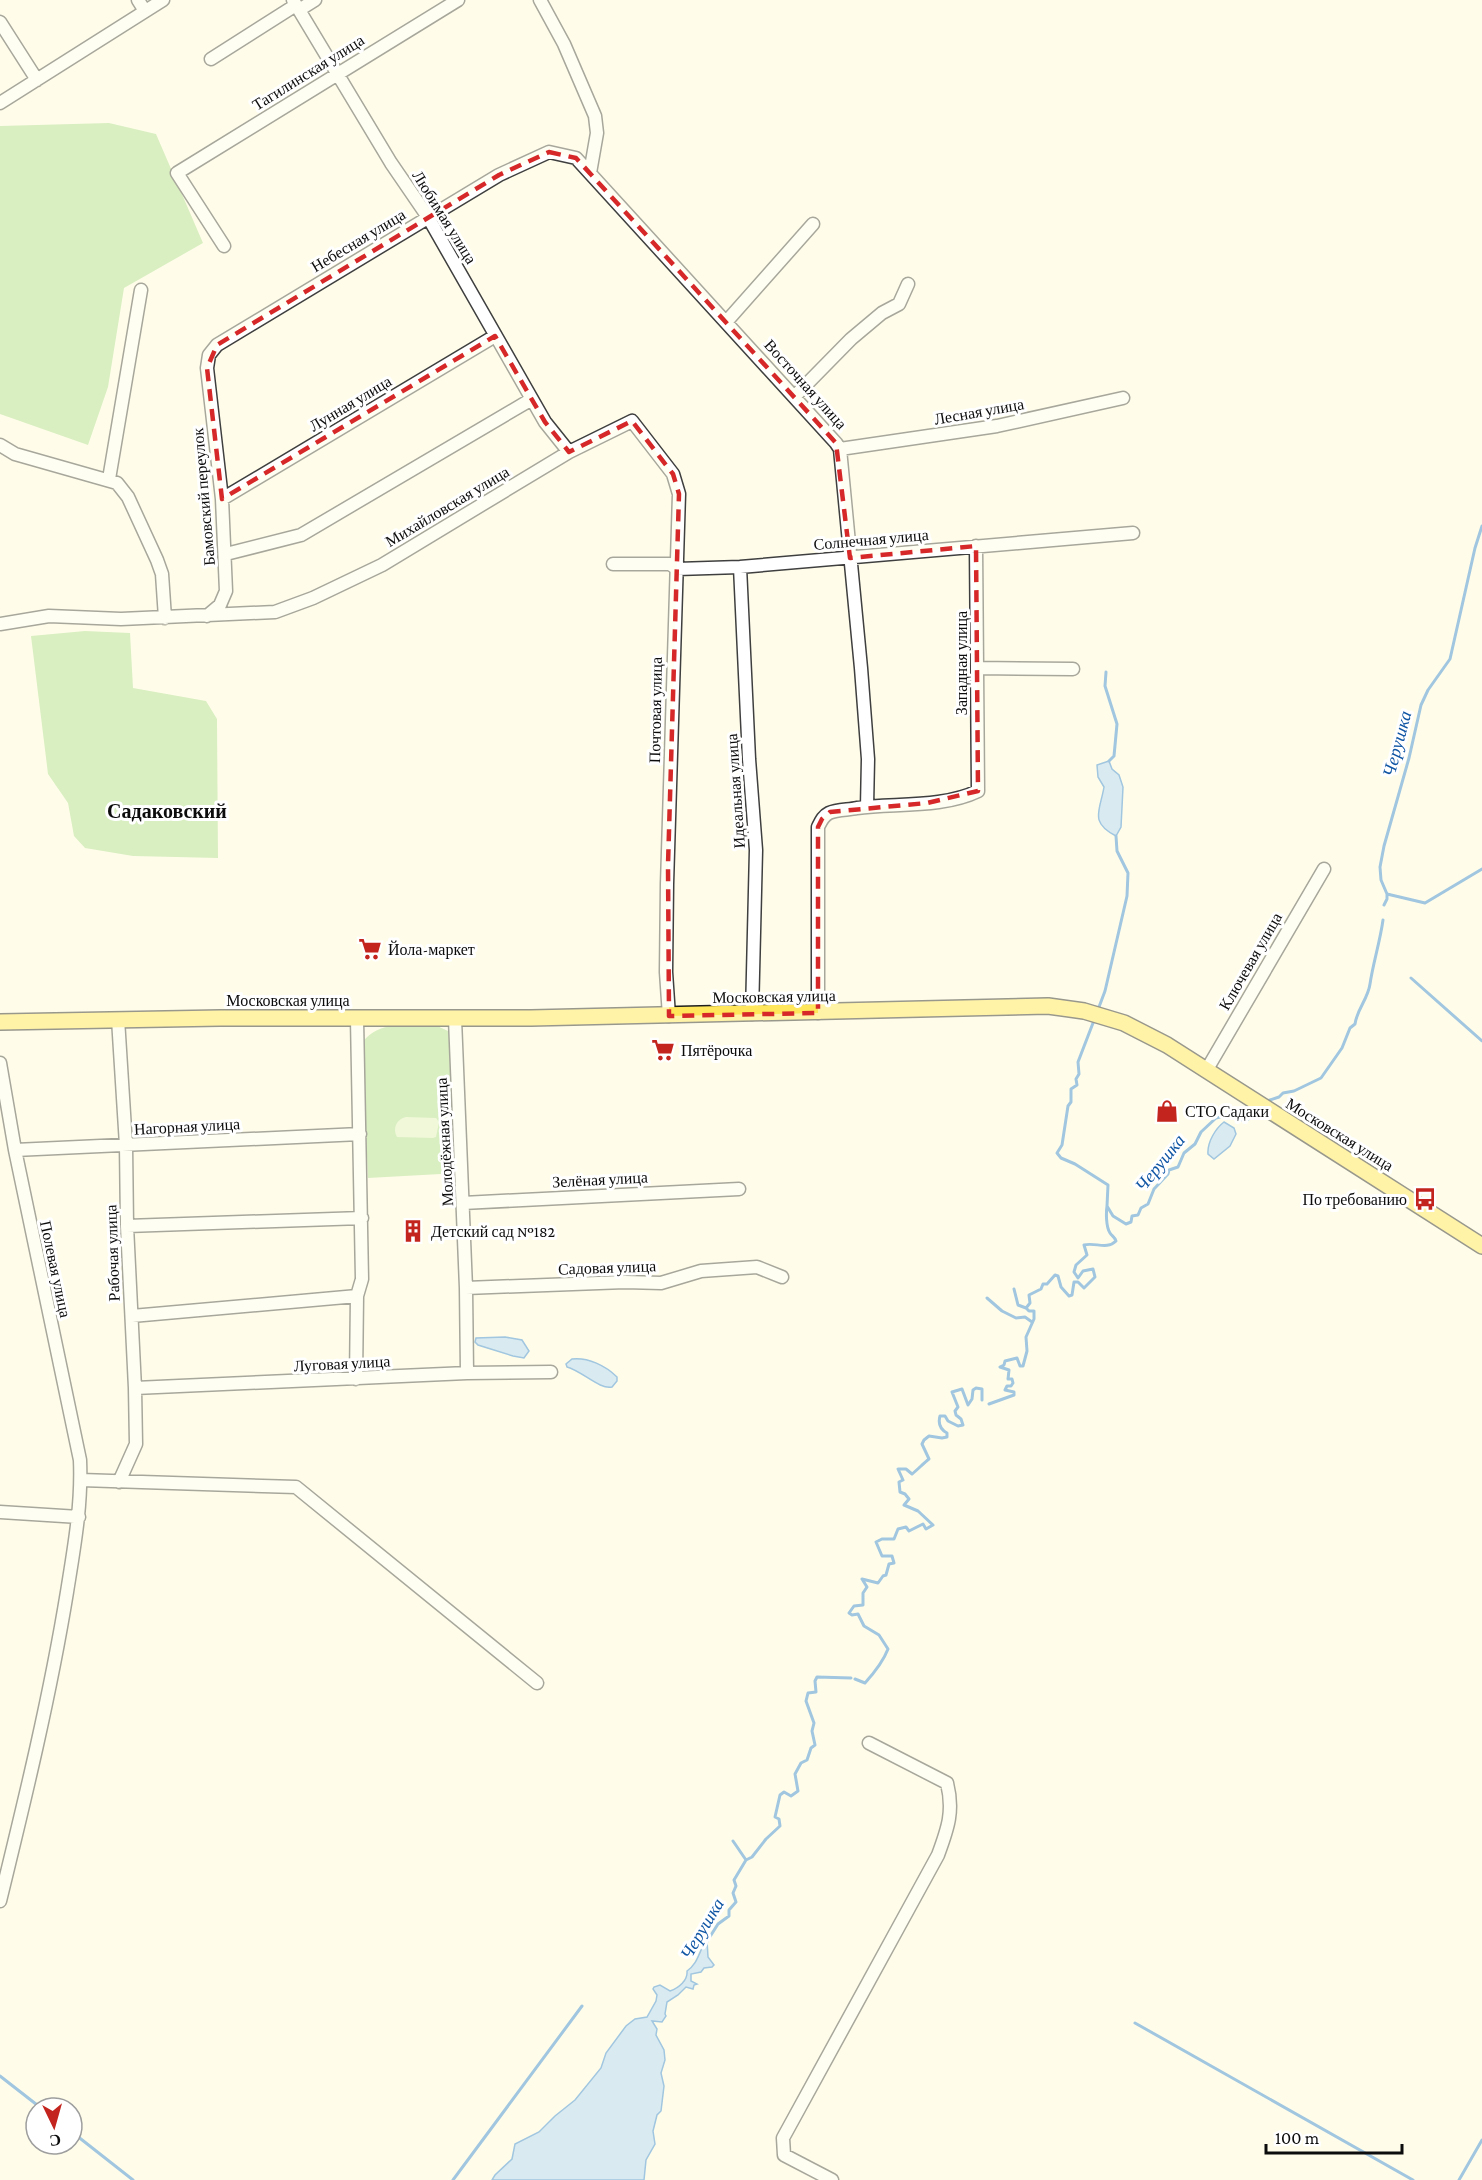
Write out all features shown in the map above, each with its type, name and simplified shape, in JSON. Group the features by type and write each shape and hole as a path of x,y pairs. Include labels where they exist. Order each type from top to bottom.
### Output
{"main road":[{"name":"Московская улица","path":"0,1022 118,1019 455,1019 669,1016 1048,1006 1084,1011 1124,1023 1167,1045 1482,1246"}],"street":[{"path":"138,0 145,11"},
{"path":"0,103 163,0"},
{"path":"211,59 296,5 315,0"},
{"name":"Тагилинская улица","path":"224,246 177,173 458,0"},
{"path":"540,0 564,44 595,116 597,133 590,173"},
{"name":"Любимая улица","path":"296,5 391,163 428,217 545,422 568,452"},
{"path":"0,22 37,80"},
{"name":"Небесная улица","path":"207,368 209,355 217,345 499,175 549,152 576,158"},
{"name":"Восточная улица","path":"576,158 727,321 840,449 868,759 867,807"},
{"path":"727,321 813,224"},
{"path":"795,396 851,339 882,313 899,304 908,284"},
{"path":"109,479 141,290"},
{"name":"Лунная улица","path":"222,499 495,336"},
{"name":"Бамовский переулок","path":"207,368 226,554 226,591 220,605 207,616"},
{"name":"Лесная улица","path":"840,449 997,426 1124,398"},
{"path":"226,554 301,535 532,399"},
{"name":"Михайловская улица","path":"207,616 275,612 313,598 381,565 568,452 632,421"},
{"name":"Почтовая улица","path":"632,421 673,474 679,494 667,885 666,972 669,1016"},
{"path":"0,445 15,454 117,483 128,497 162,574 165,618"},
{"name":"Солнечная улица","path":"613,564 670,564 677,569 740,567 1133,533"},
{"name":"Западная улица","path":"867,807 927,803 969,795 978,791 976,546"},
{"name":"Идеальная улица","path":"740,567 749,759 756,850 752,1014"},
{"path":"0,624 49,616 98,619 207,616"},
{"path":"977,668 1073,669"},
{"path":"818,1013 818,827 822,819 830,812 867,807"},
{"name":"Ключевая улица","path":"1206,1071 1324,868"},
{"name":"Рабочая улица","path":"118,1019 126,1145 136,1444 119,1482"},
{"path":"356,1379 357,1296 362,1279 357,1019"},
{"name":"Молодёжная улица","path":"455,1019 466,1288 467,1372"},
{"name":"Полевая улица","path":"0,1063 4,1117 15,1150 80,1460 81,1480 79,1517 63,1617 34,1764 0,1901"},
{"name":"Нагорная улица","path":"15,1150 360,1134"},
{"name":"Зелёная улица","path":"463,1203 739,1189"},
{"path":"127,1226 362,1218"},
{"name":"Садовая улица","path":"466,1288 625,1282 661,1283 701,1271 757,1267 782,1277"},
{"path":"132,1316 357,1296"},
{"name":"Луговая улица","path":"135,1388 467,1372 551,1372"},
{"path":"81,1480 296,1487 537,1683"},
{"path":"0,1512 79,1517"},
{"path":"832,2180 784,2155 783,2138 938,1855 950,1824 951,1798 947,1783 869,1743"}],"highlighted area":[{"path":"549,152 576,158 836,443 850,558 976,546 978,791 927,803 830,812 822,819 818,827 818,1013 669,1016 668,865 679,494 673,474 632,421 569,452 545,422 495,336 222,499 207,368 217,345 499,175"}],"green space":[{"path":"109,123 156,134 203,243 124,288 108,387 88,445 0,414 0,126"},
{"path":"85,631 130,633 133,688 206,701 217,719 218,858 133,856 85,848 74,836 68,803 48,774 31,636"},
{"path":"435,1025 448,1031 453,1041 459,1173 368,1178 362,1043 377,1030 385,1027"},
{"path":"406,1117 436,1118 439,1122 436,1137 397,1137 396,1124"}],"water":[{"path":"1109,761 1112,769 1119,775 1123,787 1121,827 1116,836 1102,826 1098,815 1104,787 1098,777 1097,765"},
{"path":"1224,1122 1234,1128 1236,1134 1230,1146 1214,1159 1208,1154 1209,1145 1215,1132"},
{"path":"505,1337 522,1340 529,1351 524,1358 478,1345 475,1342 476,1338"},
{"path":"572,1359 584,1359 602,1366 617,1377 617,1381 612,1387 602,1386 567,1367 566,1364"},
{"path":"707,1940 708,1957 714,1965 691,1974 691,1981 697,1984 693,1989 686,1987 667,2002 666,2016 662,2022 652,2021 664,2050 665,2060 661,2073 664,2086 661,2111 657,2115 653,2131 655,2144 646,2160 644,2180 492,2180 512,2159 515,2144 539,2132 575,2100 601,2068 606,2053 626,2026 635,2019 647,2017 656,2001 657,1995 654,1987 660,1985 670,1991 682,1983"}],"waterway":[{"name":"Черушка","path":"1384,905 1387,894 1381,880 1380,867 1384,846 1409,758 1421,705 1428,690 1450,659 1482,526"},
{"path":"1106,672 1105,686 1117,724 1114,756 1109,761"},
{"path":"1099,1007 1105,991 1127,896 1128,873 1117,851 1116,836"},
{"path":"1387,894 1425,903 1482,869"},
{"name":"Черушка","path":"1267,1101 1321,1078 1342,1048 1350,1028 1355,1024 1369,989 1383,920"},
{"path":"1411,978 1482,1041"},
{"path":"1093,1023 1078,1062 1077,1085 1071,1089 1071,1102 1068,1106 1062,1145 1057,1153 1061,1158 1108,1185 1107,1206"},
{"name":"Черушка","path":"989,1404 1014,1395 1014,1392 1005,1390 1013,1383 1012,1379 1008,1379 1009,1370 1000,1367 1005,1361 1017,1358 1020,1366 1023,1366 1027,1351 1026,1337 1034,1319 1034,1311 1026,1308 1030,1303 1029,1295 1041,1289 1043,1284 1047,1284 1055,1275 1058,1276 1061,1287 1069,1296 1072,1295 1074,1282 1078,1282 1084,1288 1095,1277 1093,1269 1083,1271 1078,1278 1074,1272 1076,1265 1087,1255 1084,1245 1109,1245 1116,1241 1108,1227 1107,1206 1113,1216 1126,1224 1131,1222 1132,1216 1138,1215 1141,1208 1148,1204 1154,1189 1169,1170 1178,1167 1184,1153 1195,1144 1201,1132 1216,1118 1231,1114 1244,1121 1257,1115"},
{"path":"1014,1289 1018,1305 1026,1308"},
{"path":"987,1298 1002,1311 1016,1318 1025,1317 1032,1322"},
{"name":"Черушка","path":"855,1679 865,1683 878,1667 888,1649 879,1635 864,1626 858,1614 849,1613 854,1606 863,1605 863,1593 867,1587 862,1579 878,1583 886,1575 889,1564 894,1563 892,1556 882,1556 876,1542 882,1539 894,1539 898,1529 906,1527 909,1531 923,1524 926,1529 933,1525 918,1511 904,1505 909,1499 900,1492 899,1482 903,1480 898,1469 906,1469 912,1474 929,1459 922,1444 924,1440 929,1436 947,1437 947,1433 940,1426 940,1416 945,1416 948,1421 958,1426 963,1425 961,1419 956,1415 955,1411 958,1407 952,1392 962,1389 968,1405 972,1399 973,1390 982,1389 982,1400"},
{"name":"Черушка","path":"706,1943 718,1924 729,1916 729,1910 736,1902 733,1893 736,1886 734,1880 746,1860 752,1857 780,1826 779,1819 775,1817 780,1795 784,1792 791,1796 798,1791 795,1774 801,1763 807,1760 811,1748 815,1745 812,1731 814,1723 806,1701 808,1693 816,1692 817,1677 851,1678"},
{"path":"733,1841 746,1860"},
{"path":"453,2180 582,2006"},
{"path":"1135,2023 1413,2180"},
{"path":"0,2076 26,2096"},
{"path":"1459,2180 1482,2140"},
{"path":"84,2141 133,2180"}],"place":[{"name":"Йола-маркет","path":"370,949"},
{"name":"Пятёрочка","path":"663,1050"},
{"name":"СТО Садаки","path":"1167,1111"},
{"name":"По требованию","path":"1425,1199"},
{"name":"Детский сад №182","path":"413,1231"}],"district":[{"name":"Садаковский","path":"167,811"}]}
